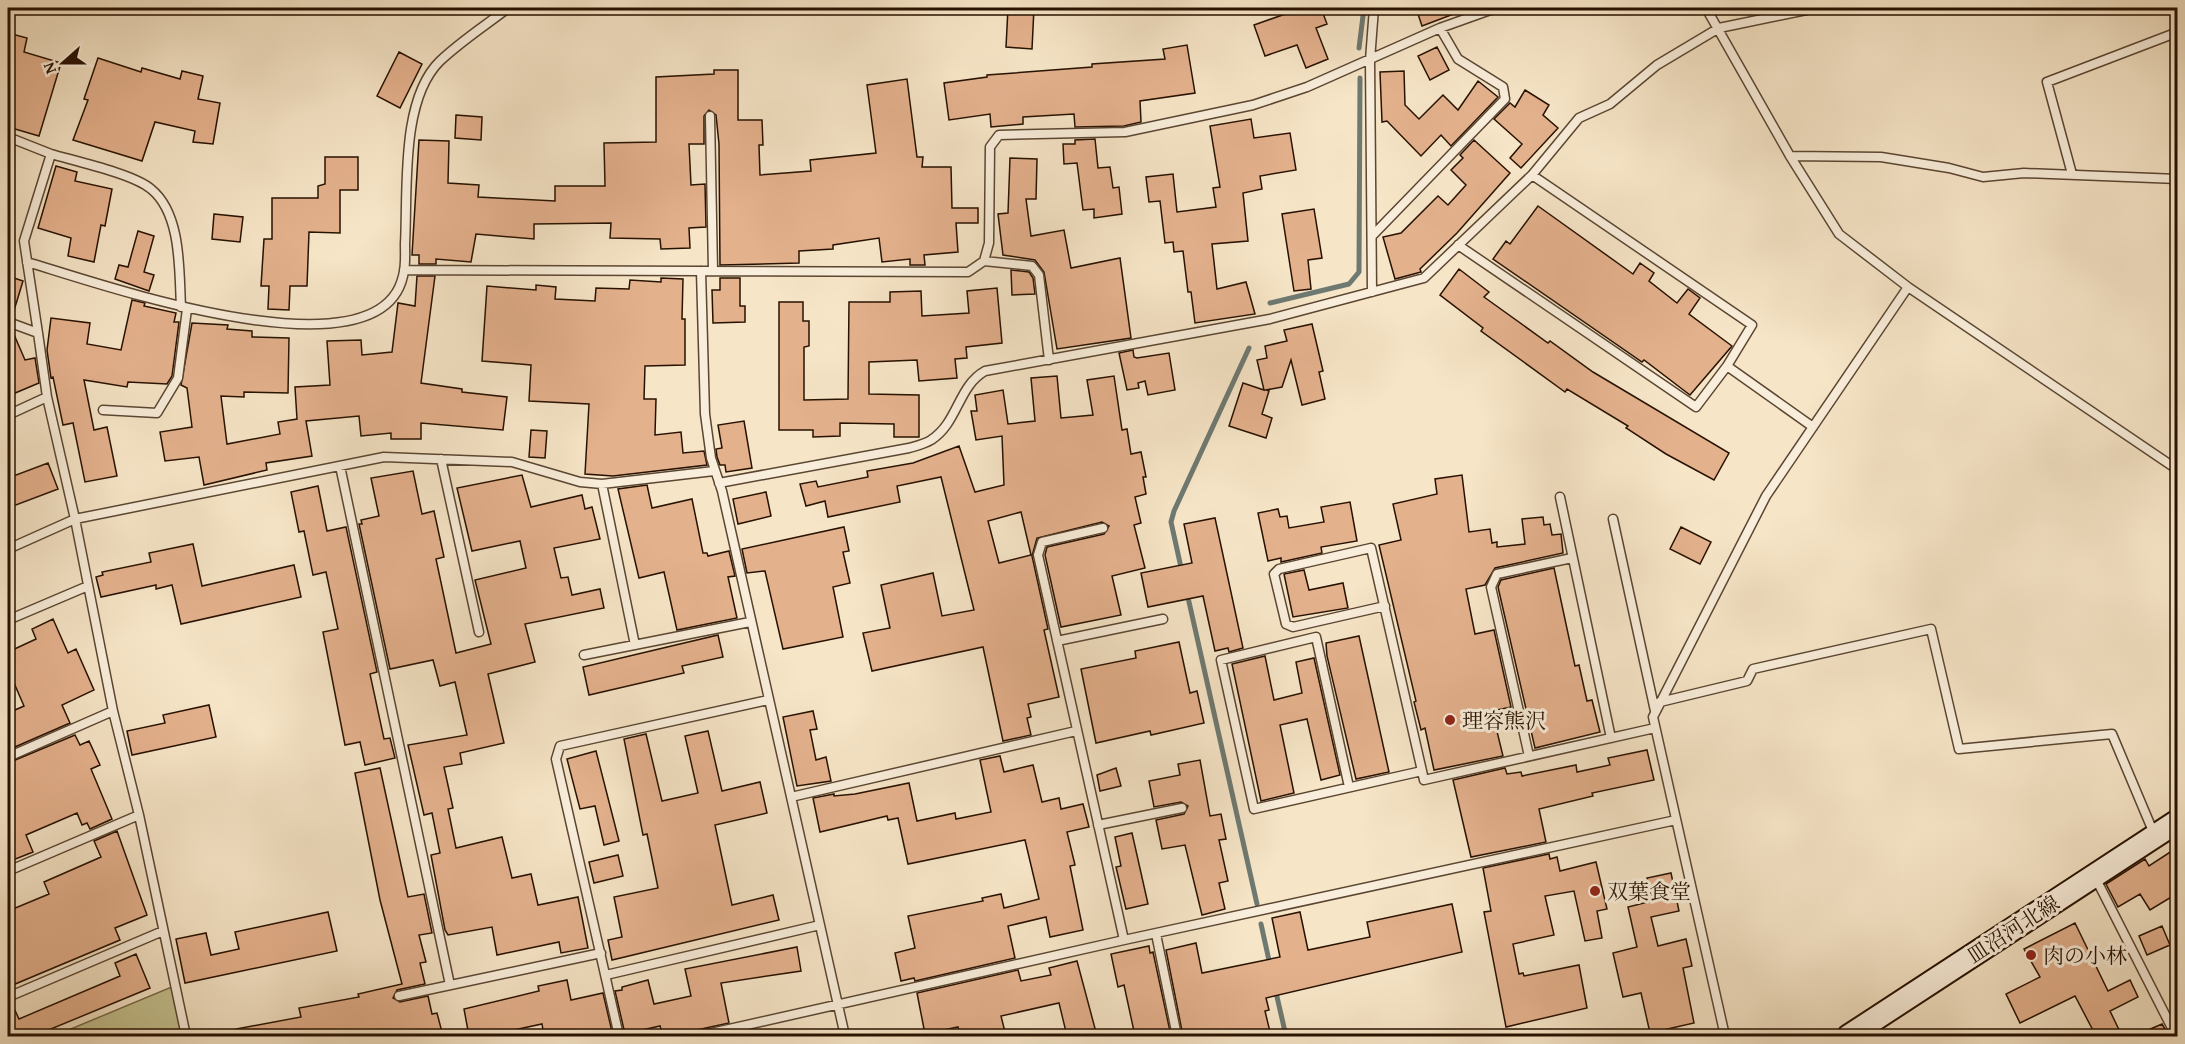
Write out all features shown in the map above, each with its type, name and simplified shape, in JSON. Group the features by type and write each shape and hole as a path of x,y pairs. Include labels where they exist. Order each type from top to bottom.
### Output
{"main road":[{"name":"皿沼河北線","path":"1849,1036 2178,821"}],"lane":[{"path":"27,262 184,308 266,321 313,326 371,313 388,300 403,277 412,115 416,100 425,81 440,62 508,8"},
{"path":"1372,292 1370,60 1374,8"},
{"path":"404,270 968,272 984,261 989,243 990,147 999,135 1125,132 1253,105 1306,87 1440,28 1496,8"},
{"path":"1707,8 1790,156 1839,234 1908,287 2178,471"},
{"path":"720,483 909,448 930,441 947,427 973,378 985,371 1270,319 1424,278 1532,175 1579,118 1610,104 1657,65 1719,28 1816,8"},
{"path":"1373,235 1505,99 1503,87 1458,59 1440,28"},
{"path":"2072,174 2047,81 2178,32"},
{"path":"710,116 713,271"},
{"path":"8,136 51,154 117,174 151,189 166,209 177,242 184,308 178,378 158,413 103,410"},
{"path":"51,154 24,241 47,397 75,519 113,711 139,815 186,1036"},
{"path":"1790,156 1881,157 1949,168 1983,177 2024,173 2178,178"},
{"path":"1458,245 1696,407 1727,366 1752,325 1532,175"},
{"path":"984,261 1032,266 1040,275 1049,360"},
{"path":"701,271 705,414 714,471 720,483 845,1036"},
{"path":"1725,1036 1653,717 1766,496 1908,287"},
{"path":"8,322 38,333"},
{"path":"1727,366 1813,427"},
{"path":"8,415 47,397"},
{"path":"8,549 75,519 384,457 512,462 580,482 602,484 714,471"},
{"path":"441,459 479,632"},
{"path":"340,465 450,985"},
{"path":"602,484 635,645"},
{"path":"1560,497 1611,738"},
{"path":"1613,519 1656,712"},
{"path":"1103,528 1042,542 1038,555 1124,940"},
{"path":"1385,606 1293,627 1286,624 1274,574 1279,569 1371,548 1385,606 1424,780 1655,728"},
{"path":"1529,756 1491,588 1497,574 1572,558"},
{"path":"8,620 88,586"},
{"path":"1057,640 1163,619"},
{"path":"584,655 750,622"},
{"path":"1293,627 1296,642"},
{"path":"1660,702 1747,681 1753,669 1932,629 1959,749 2112,734 2155,836"},
{"path":"1349,788 1316,637 1221,660 1254,810 1349,788 1422,771"},
{"path":"619,1036 555,759 560,746 768,700"},
{"path":"8,757 113,711"},
{"path":"791,797 1076,731"},
{"path":"1098,825 1182,808"},
{"path":"8,871 139,815"},
{"path":"698,1036 1124,940 1676,820"},
{"path":"2094,876 2176,1036"},
{"path":"606,975 820,925"},
{"path":"8,997 163,931"},
{"path":"1156,934 1177,1036"},
{"path":"399,996 601,953"}],"shaded area":[{"path":"174,986 186,1036 54,1036"}],"building":[{"path":"1008,8 1034,8 1032,49 1006,47"},
{"path":"1285,8 1321,8 1327,24 1316,28 1328,59 1306,68 1297,45 1265,56 1254,25 1288,13"},
{"path":"1416,8 1467,8 1467,9 1422,26"},
{"path":"8,33 27,38 24,52 61,63 39,136 8,127"},
{"path":"1187,45 1195,93 1140,101 1141,122 1124,126 1075,127 1074,114 1023,117 1023,124 991,127 990,114 949,120 944,83 987,77 987,75 1165,59 1163,49"},
{"path":"1437,47 1449,70 1430,80 1418,56"},
{"path":"399,52 422,64 400,108 377,96"},
{"path":"98,58 141,72 142,68 180,79 182,71 203,76 198,99 220,103 213,144 193,142 195,131 155,122 142,161 73,140 88,100 84,99"},
{"path":"714,70 738,70 738,120 762,120 763,145 759,145 760,175 811,171 810,160 876,153 867,85 907,79 917,157 923,157 922,167 951,167 952,208 978,208 978,223 956,223 958,252 924,255 925,265 910,265 910,259 882,262 879,238 833,245 833,249 799,251 799,263 720,265 719,144 716,115 709,110 704,116 704,144 689,144 691,185 705,184 706,227 689,228 690,248 661,249 660,239 610,238 611,223 534,224 534,239 476,234 471,262 436,259 436,264 419,264 419,255 412,255 419,140 449,141 448,183 479,185 478,197 555,201 555,186 605,186 604,143 656,142 656,77 714,74"},
{"path":"1404,71 1405,105 1419,119 1443,95 1458,110 1478,81 1498,97 1451,146 1441,135 1421,156 1387,121 1382,122 1380,72"},
{"path":"1525,90 1549,105 1543,115 1558,128 1521,168 1510,158 1522,144 1494,119 1510,103 1515,107"},
{"path":"456,115 482,117 481,140 455,138"},
{"path":"1251,119 1254,138 1290,133 1296,170 1260,176 1262,189 1243,193 1248,241 1212,244 1217,289 1246,282 1255,314 1195,323 1191,292 1188,292 1183,251 1174,252 1173,242 1165,243 1160,201 1149,202 1146,177 1173,174 1177,212 1216,207 1213,188 1220,187 1210,126"},
{"path":"1095,139 1098,168 1110,167 1113,188 1119,187 1122,214 1094,218 1094,209 1083,210 1077,163 1064,164 1063,144 1075,144 1075,140"},
{"path":"1474,140 1510,173 1457,233 1420,269 1421,272 1395,279 1383,237 1401,233 1438,196 1448,205 1466,185 1451,170 1463,158 1460,155"},
{"path":"325,157 358,157 358,190 340,190 340,233 309,232 307,286 290,286 289,310 268,309 269,286 261,286 264,239 272,239 272,198 318,198 318,186 325,184"},
{"path":"1010,158 1037,159 1036,199 1026,199 1031,236 1064,230 1071,268 1120,258 1131,338 1057,349 1044,272 1035,260 1003,255 998,214 1008,213"},
{"path":"56,166 77,172 75,181 112,189 105,226 101,225 94,262 68,256 71,238 38,228"},
{"path":"1538,206 1633,274 1640,263 1654,273 1649,281 1677,303 1688,289 1700,298 1689,314 1732,346 1690,395 1644,360 1642,362 1493,259 1506,241 1510,244"},
{"path":"1314,209 1322,258 1308,260 1311,289 1294,291 1282,214"},
{"path":"214,214 243,217 240,242 212,239"},
{"path":"138,231 154,236 144,272 154,275 149,291 115,279 119,265 128,267"},
{"path":"1459,269 1489,292 1484,297 1548,343 1550,341 1593,372 1729,453 1714,480 1666,454 1626,428 1628,426 1567,389 1565,392 1481,331 1483,328 1440,295"},
{"path":"1011,270 1029,272 1033,278 1035,294 1012,295"},
{"path":"8,276 23,281 12,317 8,316"},
{"path":"417,276 435,276 421,383 462,389 462,392 507,397 503,430 421,423 421,439 391,439 391,433 361,436 359,416 306,421 312,456 266,463 267,470 204,485 199,457 165,461 160,432 192,427 187,388 181,385 192,323 228,325 227,329 252,331 252,337 289,338 288,393 244,392 244,397 221,396 227,444 280,434 278,422 297,419 295,387 330,385 327,341 361,340 362,355 392,352 398,303 415,306"},
{"path":"661,278 683,279 682,319 685,319 685,365 645,366 644,399 656,399 655,435 681,432 683,453 704,451 707,465 613,476 585,474 589,404 529,401 531,365 482,361 487,286 536,290 536,285 556,287 555,299 595,301 596,288 629,289 630,280 661,282"},
{"path":"720,278 740,278 740,306 745,306 745,322 713,323 712,290 720,290"},
{"path":"997,288 1002,343 966,347 967,358 955,359 957,378 919,381 917,360 869,362 869,394 919,395 919,437 894,437 894,424 840,423 840,436 813,437 813,430 779,430 779,302 803,302 803,321 809,321 809,346 804,347 804,400 848,399 849,302 890,302 890,292 921,291 922,316 969,313 967,291"},
{"path":"132,300 145,303 144,306 176,313 174,322 179,322 172,376 167,384 128,382 127,387 84,380 94,430 107,427 117,476 85,482 73,423 63,425 53,377 51,378 47,350 51,318 90,323 87,344 121,350"},
{"path":"1312,324 1323,371 1319,372 1325,399 1302,405 1291,360 1282,387 1266,390 1269,391 1262,414 1272,418 1266,438 1229,426 1243,383 1264,390 1257,360 1267,358 1265,346 1287,341 1284,330"},
{"path":"8,329 12,330 25,360 35,358 39,383 8,396"},
{"path":"1133,350 1134,357 1137,358 1169,353 1175,390 1148,395 1145,381 1138,383 1139,388 1127,390 1119,353"},
{"path":"1057,376 1061,418 1093,415 1087,380 1114,376 1122,430 1127,429 1131,454 1141,452 1146,477 1143,477 1146,494 1135,497 1141,523 1134,525 1145,568 1112,576 1121,615 1061,627 1045,555 1047,547 1104,534 1109,526 1102,522 1037,538 1032,556 1048,629 1044,630 1059,697 1028,704 1031,717 1027,718 1031,735 1003,741 983,647 872,671 863,633 890,628 881,585 933,573 942,616 974,610 941,477 897,486 900,502 828,517 825,501 806,506 800,484 816,481 818,487 868,477 867,471 913,463 959,446 975,492 1004,485 1002,436 976,440 971,411 977,411 975,395 1003,390 1008,424 1035,421 1031,378","holes":["1021,512 1031,555 999,563 988,521"]},
{"path":"744,421 752,468 726,472 725,465 720,465 717,457 716,449 722,448 718,425"},
{"path":"531,430 547,431 545,458 529,457"},
{"path":"48,463 58,489 8,508 8,478"},
{"path":"413,471 422,514 434,511 444,557 436,559 456,653 491,644 475,580 526,568 520,541 472,551 457,488 522,475 531,507 582,495 585,509 592,507 600,539 554,548 561,578 568,577 572,595 600,589 604,608 525,624 535,662 488,674 504,743 460,753 462,764 444,767 453,808 448,809 456,848 502,837 512,878 531,874 538,905 578,897 588,948 561,953 559,942 497,955 492,927 448,935 445,930 431,855 440,853 432,813 424,815 408,745 467,735 455,682 440,686 433,660 390,669 359,524 362,524 361,520 379,516 371,478"},
{"path":"1462,475 1469,532 1490,529 1492,543 1497,542 1497,547 1525,544 1522,519 1543,517 1544,525 1550,524 1552,535 1561,534 1563,553 1495,568 1485,585 1466,589 1475,634 1494,630 1511,707 1492,711 1503,756 1434,770 1425,728 1421,730 1414,702 1416,701 1379,545 1401,540 1393,504 1437,494 1435,479"},
{"path":"647,485 652,508 692,499 703,553 707,553 708,556 729,551 735,576 728,577 737,618 677,630 664,572 639,578 618,489"},
{"path":"318,486 327,531 346,527 377,672 370,674 384,739 390,738 395,758 365,765 360,742 345,745 323,632 338,629 326,572 313,575 304,531 299,532 291,492"},
{"path":"766,492 771,516 738,524 733,499"},
{"path":"1350,502 1357,541 1321,547 1322,553 1281,562 1281,558 1268,561 1258,513 1278,509 1280,517 1287,516 1289,528 1324,522 1321,507"},
{"path":"1215,518 1243,648 1229,652 1228,648 1215,651 1203,596 1148,607 1141,573 1192,563 1184,524"},
{"path":"844,527 849,551 843,552 850,583 833,587 843,637 783,649 765,571 747,573 742,549"},
{"path":"1681,527 1711,542 1700,564 1670,549"},
{"path":"193,544 202,586 294,565 301,597 181,624 172,585 156,589 156,585 101,597 96,577 103,575 102,572 151,562 149,553"},
{"path":"1554,568 1575,666 1579,665 1587,701 1592,700 1600,732 1535,748 1498,587 1501,580"},
{"path":"1304,570 1309,590 1343,583 1348,608 1293,617 1284,574"},
{"path":"53,619 68,653 76,649 94,690 62,705 70,723 8,750 8,713 24,706 8,669 8,652 36,639 32,629"},
{"path":"718,635 723,657 682,666 684,673 589,695 583,667"},
{"path":"1359,636 1389,772 1356,779 1327,656 1326,643"},
{"path":"1179,642 1190,693 1197,691 1204,723 1151,735 1150,731 1096,743 1081,669 1136,658 1135,651"},
{"path":"1265,656 1274,700 1302,693 1296,662 1314,658 1340,775 1321,780 1307,719 1280,725 1294,793 1261,801 1232,664"},
{"path":"209,705 216,737 132,755 127,731 165,723 163,715"},
{"path":"813,711 817,729 810,730 816,760 826,757 831,781 797,786 783,717"},
{"path":"708,731 722,791 760,782 767,813 715,825 732,905 773,895 779,920 612,960 608,940 622,937 614,897 658,888 647,834 643,835 624,739 646,734 662,801 698,793 685,736"},
{"path":"75,735 80,745 89,741 100,765 91,769 112,819 90,829 87,823 82,825 77,813 26,835 33,852 8,862 8,763"},
{"path":"1647,750 1654,780 1592,793 1593,796 1539,809 1546,842 1471,857 1453,780 1505,768 1507,774 1521,772 1522,776 1576,765 1577,772 1610,765 1608,758"},
{"path":"596,751 619,841 604,845 595,806 580,809 567,759"},
{"path":"1000,756 1004,772 1033,765 1042,802 1059,798 1061,809 1083,804 1089,827 1067,832 1075,865 1070,866 1083,930 1050,937 1046,917 1008,926 1015,958 915,981 914,978 901,981 895,953 915,948 908,916 983,901 982,898 1001,894 1004,908 1039,899 1025,840 908,864 898,818 888,820 887,816 820,832 813,798 834,794 834,796 855,794 909,783 917,821 955,813 956,819 991,812 980,760"},
{"path":"1200,760 1210,816 1221,814 1226,839 1219,840 1228,881 1219,883 1225,909 1202,915 1185,845 1162,849 1156,820 1184,814 1188,806 1181,802 1154,807 1149,781 1180,775 1178,764"},
{"path":"380,768 408,897 424,894 432,933 419,935 426,962 420,963 425,984 397,990 393,998 400,1002 428,996 432,1014 437,1013 443,1036 237,1036 236,1029 301,1017 299,1008 359,997 358,994 402,984 380,900 355,773"},
{"path":"1116,768 1121,786 1100,791 1097,775"},
{"path":"117,831 147,915 115,928 120,940 8,987 8,911 49,894 44,882 101,857 94,841"},
{"path":"1132,833 1148,904 1126,909 1116,867 1121,866 1115,837"},
{"path":"2178,847 2178,893 2150,910 2140,894 2118,907 2106,884 2145,859 2149,866"},
{"path":"1549,854 1550,859 1557,857 1560,871 1596,862 1607,909 1597,911 1602,938 1585,941 1574,891 1545,896 1554,935 1513,944 1519,974 1523,973 1524,976 1579,965 1587,1008 1506,1027 1484,912 1491,911 1483,868"},
{"path":"618,855 623,876 594,883 589,862"},
{"path":"1671,873 1679,911 1651,917 1658,946 1686,939 1692,966 1683,968 1694,1023 1650,1033 1641,993 1623,997 1613,953 1637,947 1628,907 1652,901 1647,878"},
{"path":"1452,904 1462,952 1266,998 1269,1010 1265,1011 1271,1036 1183,1036 1166,950 1196,943 1202,973 1280,957 1272,918 1300,912 1308,950 1370,937 1367,922"},
{"path":"328,912 337,951 185,983 176,939 206,933 211,955 239,949 235,932"},
{"path":"2075,923 2108,991 2130,980 2138,997 2110,1011 2122,1036 2096,1036 2075,996 2020,1023 2006,994 2040,977 2024,949"},
{"path":"2162,926 2170,945 2147,955 2139,936"},
{"path":"1149,946 1150,953 1153,952 1171,1036 1135,1036 1124,985 1118,987 1111,954"},
{"path":"797,947 801,971 721,983 729,1023 697,1030 692,1036 680,1036 679,1032 663,1036 660,1026 625,1034 615,991 622,990 622,987 648,980 654,1004 691,996 685,969"},
{"path":"136,954 150,988 34,1036 8,1036 8,1003 11,1002 19,1019 120,976 115,963"},
{"path":"1077,961 1097,1036 1067,1036 1059,1003 1001,1016 1006,1036 960,1036 958,1027 925,1034 917,993 1018,970 1021,981 1051,975 1049,968"},
{"path":"567,980 571,1000 603,993 613,1036 544,1036 542,1024 486,1036 469,1036 464,1009 539,991 538,986"},
{"path":"2162,1024 2169,1036 2134,1036"}],"waterway":[{"path":"1359,48 1364,8"},
{"path":"1270,303 1349,284 1359,272 1360,78"},
{"path":"1182,572 1171,522 1174,511 1249,348"},
{"path":"1187,593 1257,904"},
{"path":"1261,924 1270,965"},
{"path":"1275,988 1286,1036"}],"place":[{"name":"理容熊沢","path":"1450,720"},
{"name":"双葉食堂","path":"1595,891"},
{"name":"肉の小林","path":"2031,955"}]}
